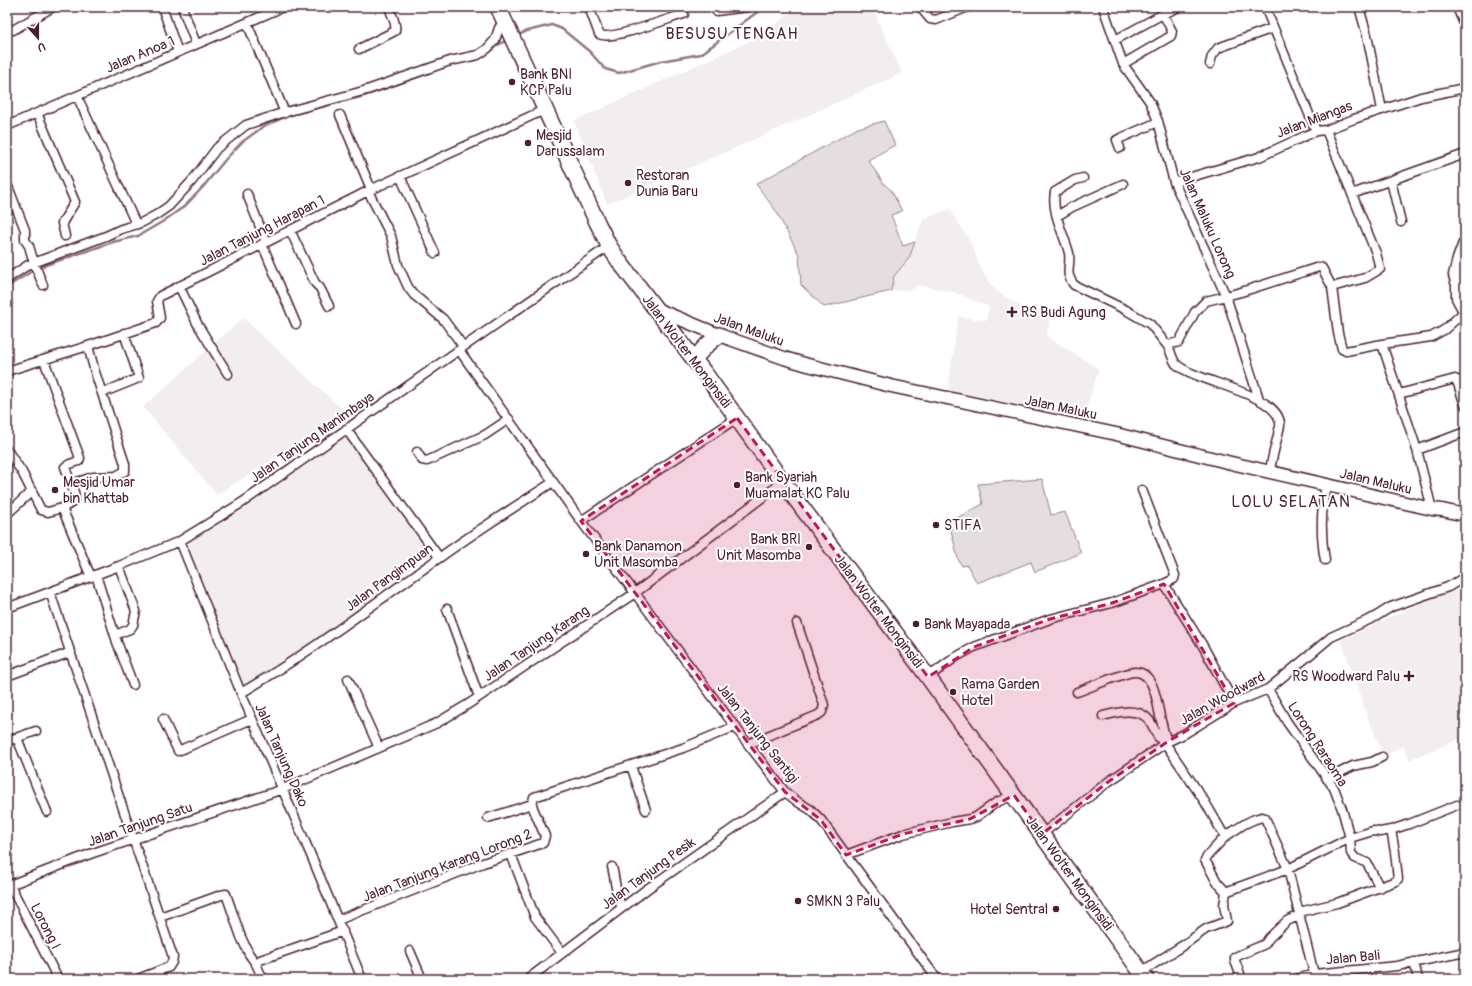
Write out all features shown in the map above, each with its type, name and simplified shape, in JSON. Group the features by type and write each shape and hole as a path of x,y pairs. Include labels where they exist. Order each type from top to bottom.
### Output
{"highway":[{"name":"Jalan Wolter Monginsidi","path":"503,17 544,110 609,246 618,261 694,359 783,482 928,677 1144,976"},
{"path":"694,359 719,335"}],"main road":[{"path":"1459,7 1465,20"},
{"path":"1465,243 1455,275 1461,283 1458,298 1465,311"},
{"name":"Jalan Maluku","path":"656,309 719,335 784,358 891,386 1116,434 1231,463 1270,470 1432,509 1465,515"}],"street":[{"path":"7,31 13,30 53,7"},
{"path":"162,7 178,52"},
{"path":"182,7 196,44"},
{"name":"Jalan Anoa 1","path":"7,126 247,23 266,10 283,7"},
{"path":"359,49 395,31 395,23 388,7"},
{"path":"589,7 599,34 604,37 630,32 684,14"},
{"path":"716,11 748,7"},
{"path":"920,7 930,19 936,20 968,7"},
{"name":"Jalan Maluku Lorong","path":"1103,7 1123,64 1150,102 1158,122 1174,182 1226,296 1206,301 1195,312 1179,342 1176,350 1175,362"},
{"path":"1115,40 1179,7"},
{"path":"1265,7 1316,131"},
{"path":"1359,7 1367,35 1382,110"},
{"path":"1123,64 1171,36 1172,31 1163,14"},
{"path":"7,279 28,265 34,264 156,216 169,206 192,181 211,154 249,124 360,92 450,61 482,53 490,47 495,40 503,17"},
{"path":"247,23 285,113"},
{"path":"1210,64 1212,56 1218,48 1273,28"},
{"name":"Jalan Miangas","path":"1174,182 1259,157 1316,131 1326,130 1421,98 1465,88"},
{"path":"77,96 136,224"},
{"name":"Jalan Tanjung Harapan 1","path":"7,371 88,346 159,321 160,315 157,301 158,298 178,286 370,190 544,110"},
{"path":"37,113 75,202 62,222 65,236"},
{"path":"340,115 370,190 391,236 398,265 408,287 414,295 443,319 552,482 635,593"},
{"path":"1120,148 1117,140 1158,122"},
{"path":"1326,130 1376,253 1380,269 1365,278 1332,287"},
{"path":"1352,194 1465,154"},
{"path":"400,176 435,253"},
{"path":"1083,178 1075,180 1054,192 1053,198 1069,253 1070,259 1067,273 1070,280 1074,285 1126,310 1150,324 1167,345 1175,362 1180,366 1195,374 1259,399 1274,410 1280,423 1270,470"},
{"path":"1391,181 1401,222"},
{"path":"7,184 26,230 25,240 29,246 34,264 43,285"},
{"path":"1057,216 1072,207 1123,184"},
{"path":"247,194 264,243 296,324"},
{"path":"290,230 315,283 329,306"},
{"name":"Jalan Tanjung Manimbaya","path":"7,608 119,566 180,541 242,502 609,246"},
{"path":"1259,399 1226,296 1319,267 1322,268 1332,287 1338,333 1342,349 1346,351 1431,337 1444,330 1465,311"},
{"path":"178,286 198,324 228,374"},
{"path":"102,393 139,378 124,333"},
{"path":"1167,345 1179,342"},
{"path":"1382,344 1417,450 1432,509"},
{"path":"71,484 93,477 116,476 125,471 125,464 88,346"},
{"path":"7,450 19,467 40,508 48,512 62,508 74,501 75,494 66,467 79,461 80,458 44,360"},
{"path":"1399,394 1455,379 1461,380 1465,405"},
{"path":"581,521 736,418"},
{"path":"417,452 422,460 430,460 485,434 509,419"},
{"path":"346,429 440,557"},
{"path":"1417,450 1465,432"},
{"name":"Jalan Pangimpuan","path":"241,693 281,670 440,557 552,482"},
{"name":"Jalan Tanjung Karang","path":"283,789 437,723 635,593 783,482"},
{"path":"1325,560 1321,514 1326,484"},
{"path":"928,677 956,657 974,647 1050,619 1112,603 1174,579 1175,575 1142,490"},
{"path":"7,514 32,492"},
{"path":"62,508 93,576 133,685"},
{"name":"Jalan Tanjung Dako","path":"180,541 241,693 283,789 362,979"},
{"path":"115,635 132,628 136,614 119,566"},
{"name":"Jalan Woodward","path":"1042,834 1108,782 1166,742 1184,734 1234,703 1268,689 1331,637 1375,617 1391,607 1448,587 1465,577"},
{"path":"1164,584 1203,646 1234,703"},
{"path":"50,592 173,958 169,967 138,979"},
{"name":"Jalan Tanjung Santigi","path":"635,593 748,744 786,792 811,810 821,820 937,979"},
{"path":"447,609 480,696"},
{"path":"748,744 818,715 824,709 797,623"},
{"path":"7,676 71,652"},
{"path":"1077,692 1124,674 1136,672 1144,675 1154,688 1166,742 1205,802 1225,837"},
{"path":"348,679 379,748"},
{"name":"Lorong Raraoma","path":"1268,689 1286,722 1334,788 1342,809 1350,838 1351,853 1353,856 1367,863 1380,888"},
{"path":"1104,716 1123,711 1139,713 1149,720 1158,737 1166,742"},
{"path":"164,719 178,751 252,719"},
{"path":"488,818 532,804 534,797 683,748 736,726"},
{"path":"7,741 36,731"},
{"path":"17,738 47,812"},
{"path":"1327,779 1353,766 1372,762 1382,757"},
{"path":"631,766 646,810"},
{"name":"Jalan Tanjung Satu","path":"9,885 132,839 283,789"},
{"name":"Jalan Tanjung Pesik","path":"528,979 622,908 786,792"},
{"path":"846,855 903,834 976,817 997,802 1014,795"},
{"name":"Jalan Tanjung Karang Lorong 2","path":"338,920 483,863 543,843 545,836 532,804"},
{"path":"1226,892 1288,869 1350,838 1373,831 1380,832 1390,830 1457,805"},
{"path":"1226,892 1217,882 1205,860 1225,837 1244,824 1262,817 1266,821 1288,869 1314,974"},
{"path":"1242,979 1235,961 1235,957 1265,944 1269,938 1287,921 1300,913 1337,903 1398,880 1395,852 1390,830"},
{"path":"511,854 535,917 562,953"},
{"path":"612,867 617,897 622,908"},
{"name":"Lorong I","path":"9,885 58,979"},
{"path":"1144,976 1206,929 1227,921 1224,905 1226,892"},
{"path":"160,917 226,894 241,937 263,979"},
{"path":"256,964 260,960 343,931"},
{"path":"410,951 422,979"},
{"name":"Jalan Bali","path":"1295,979 1314,974 1397,966 1465,952"},
{"path":"1414,962 1418,979"}],"highlighted area":[{"path":"737,418 928,677 974,647 1050,619 1112,603 1164,584 1234,703 1167,742 1108,782 1042,834 1014,795 970,819 903,834 846,855 821,820 785,792 581,521"}],"shaded area":[{"path":"798,7 872,7 902,73 607,204 574,121 761,36"},
{"path":"884,121 895,145 868,160 884,184 891,190 902,211 891,215 903,246 915,242 909,258 894,276 891,291 824,307 801,285 799,255 776,211 756,184 858,128"},
{"name":"RS Budi Agung","path":"950,209 972,245 982,271 991,285 998,292 1021,306 1051,318 1046,336 1099,369 1083,418 948,390 958,317 986,320 989,307 954,292 917,285 913,290 891,291 894,276 909,258 923,219"},
{"path":"243,318 346,413 217,495 143,407"},
{"path":"343,433 429,554 364,605 279,666 241,687 185,543 245,506"},
{"path":"1042,479 1051,515 1065,512 1081,553 1035,572 1031,562 977,583 967,565 962,566 958,559 949,522 983,504 978,484"},
{"name":"RS Woodward Palu","path":"1456,587 1465,611 1465,754 1459,739 1409,760 1403,746 1384,756 1366,713 1341,640"}],"waterway":[{"path":"516,36 527,31 552,25 562,29 590,52 605,69 619,73 661,61 701,54 764,7"},
{"path":"491,48 508,40"},
{"path":"7,287 37,268 113,242 138,236 162,222 185,206 242,142 264,126 287,116 364,96 429,73"}],"place":[{"name":"Bank BNI KCP Palu","path":"512,82"},
{"name":"Mesjid Darussalam","path":"528,143"},
{"name":"Restoran Dunia Baru","path":"628,183"},
{"name":"RS Budi Agung","path":"1012,312"},
{"name":"Bank Syariah Muamalat KC Palu","path":"737,485"},
{"name":"Mesjid Umar bin Khattab","path":"55,490"},
{"name":"STIFA","path":"936,525"},
{"name":"Bank BRI Unit Masomba","path":"809,547"},
{"name":"Bank Danamon Unit Masomba","path":"586,554"},
{"name":"Bank Mayapada","path":"916,624"},
{"name":"RS Woodward Palu","path":"1409,676"},
{"name":"Rama Garden Hotel","path":"953,692"},
{"name":"SMKN 3 Palu","path":"798,901"},
{"name":"Hotel Sentral","path":"1056,909"}],"district":[{"name":"BESUSU TENGAH","path":"732,33"},
{"name":"LOLU SELATAN","path":"1291,501"}]}
